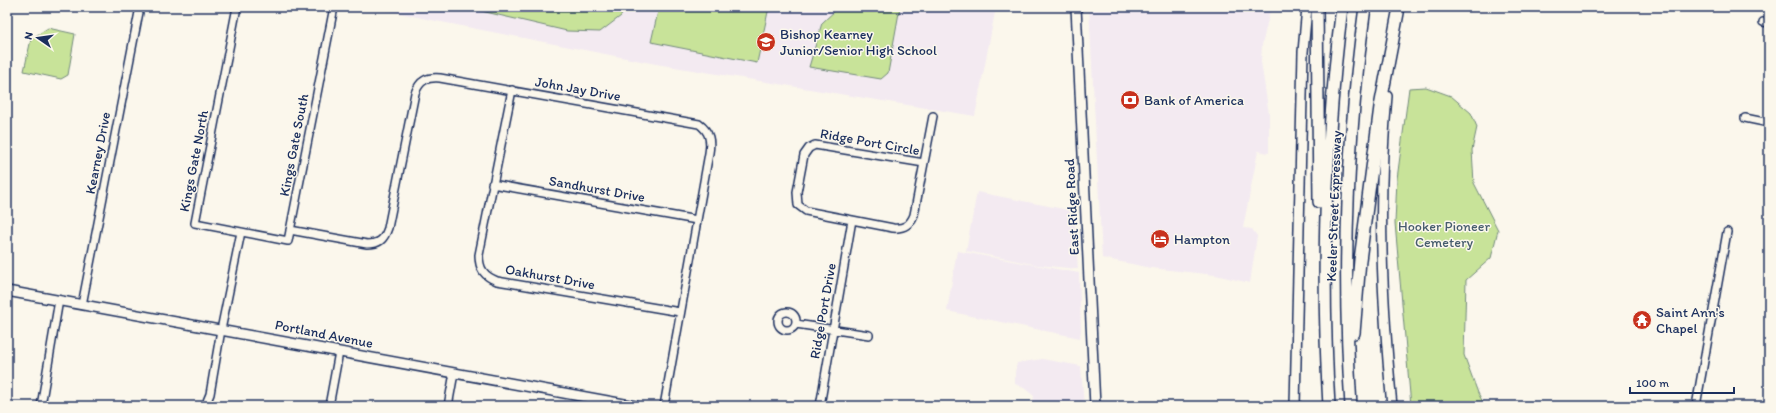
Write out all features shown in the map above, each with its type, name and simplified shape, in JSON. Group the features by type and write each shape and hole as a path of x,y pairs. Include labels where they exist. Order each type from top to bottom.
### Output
{"highway":[{"path":"1317,7 1317,162 1324,297"},
{"name":"Keeler Street Expressway","path":"1329,406 1324,297 1324,221 1327,164 1342,7"},
{"name":"Keeler Street Expressway","path":"1352,406 1346,286 1347,204 1354,103 1365,7"},
{"path":"1352,406 1355,320 1361,251 1382,93 1398,10"}],"main road":[{"name":"East Ridge Road","path":"1076,7 1095,406"},
{"path":"1295,406 1303,65 1306,7"},
{"path":"1392,406 1382,297 1380,214 1384,120 1398,10"},
{"name":"Portland Avenue","path":"7,291 635,406"}],"street":[{"name":"Kearney Drive","path":"82,305 140,7"},
{"name":"Kings Gate North","path":"237,7 195,223 241,232"},
{"name":"Kings Gate South","path":"290,230 334,7"},
{"name":"John Jay Drive","path":"290,230 367,244 375,244 381,241 388,228 418,86 422,81 432,78 512,90 688,121 703,128 710,138 710,145 664,406"},
{"name":"Oakhurst Drive","path":"512,90 479,255 480,268 490,278 496,281 680,312"},
{"path":"924,162 933,116"},
{"path":"1745,118 1769,123"},
{"name":"Ridge Port Circle","path":"815,145 824,145 924,162 914,215 908,225 898,228 852,220 806,210 798,205 797,192 804,155 809,148 815,145"},
{"name":"Sandhurst Drive","path":"492,184 697,220"},
{"name":"Ridge Port Drive","path":"820,406 852,220"},
{"path":"205,406 210,394 221,330 241,232 288,241 290,230"},
{"path":"1696,406 1727,232"},
{"path":"41,406 58,300"},
{"path":"796,324 869,335"},
{"path":"329,406 339,352"},
{"path":"448,406 454,373"}],"shaded area":[{"name":"Bishop Kearney Junior/Senior High School","path":"382,7 996,7 975,116 656,64 431,20 381,9"},
{"path":"1089,7 1271,7 1262,45 1261,62 1269,114 1269,153 1258,151 1243,228 1252,229 1257,236 1250,283 1215,275 1151,268 1102,258"},
{"path":"977,192 1074,211 1078,269 1038,265 966,251"},
{"path":"957,251 1079,273 1080,338 947,311"},
{"path":"1042,359 1081,366 1084,406 1032,406 1034,396 1024,388 1015,384 1015,372 1017,363"}],"green space":[{"path":"464,7 625,7 621,16 600,32 567,31"},
{"path":"659,7 769,7 757,63 651,42"},
{"path":"839,7 900,7 888,73 881,79 809,67 822,23"},
{"path":"48,28 75,34 68,75 61,79 24,71 31,39"},
{"name":"Hooker Pioneer Cemetery","path":"1426,87 1451,96 1471,113 1477,127 1472,150 1474,183 1498,230 1491,258 1466,280 1464,355 1478,393 1485,406 1411,406 1395,223 1397,179 1409,88"}],"place":[{"name":"Bishop Kearney Junior/Senior High School","path":"766,42"},
{"name":"Bank of America","path":"1130,100"},
{"name":"Hampton","path":"1160,239"},
{"name":"Saint Ann's Chapel","path":"1642,320"}]}
